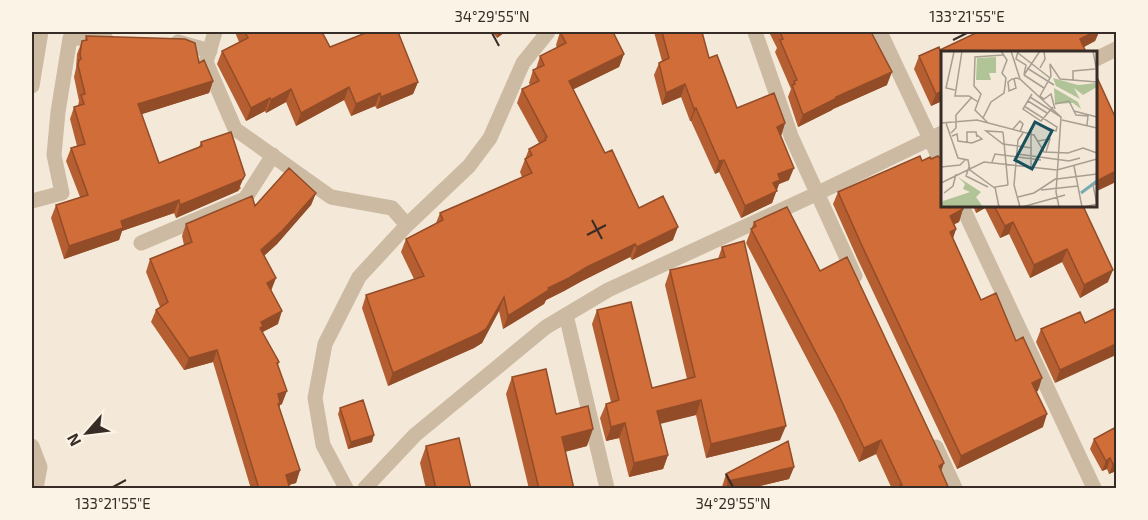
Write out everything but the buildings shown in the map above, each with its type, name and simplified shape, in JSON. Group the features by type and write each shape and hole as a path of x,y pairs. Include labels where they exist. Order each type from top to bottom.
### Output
{"street":[{"path":"32,86 41,32"},
{"path":"215,32 206,62 236,129 331,197 392,208 407,225"},
{"path":"346,489 323,445 315,398 325,344 358,277 407,225 469,166 490,138 523,63 548,32"},
{"path":"755,32 791,136 861,288"},
{"path":"880,32 936,136 941,159"},
{"path":"32,201 62,193 54,155 58,112 70,38 126,40"},
{"path":"159,41 182,42 210,51"},
{"path":"1097,58 1116,49"},
{"path":"365,489 415,435 546,327 608,290 936,136"},
{"path":"141,243 245,199 273,156"},
{"path":"962,207 1094,489"},
{"path":"566,315 607,489"},
{"path":"930,436 955,489"},
{"path":"32,446 40,467 36,489"}]}
